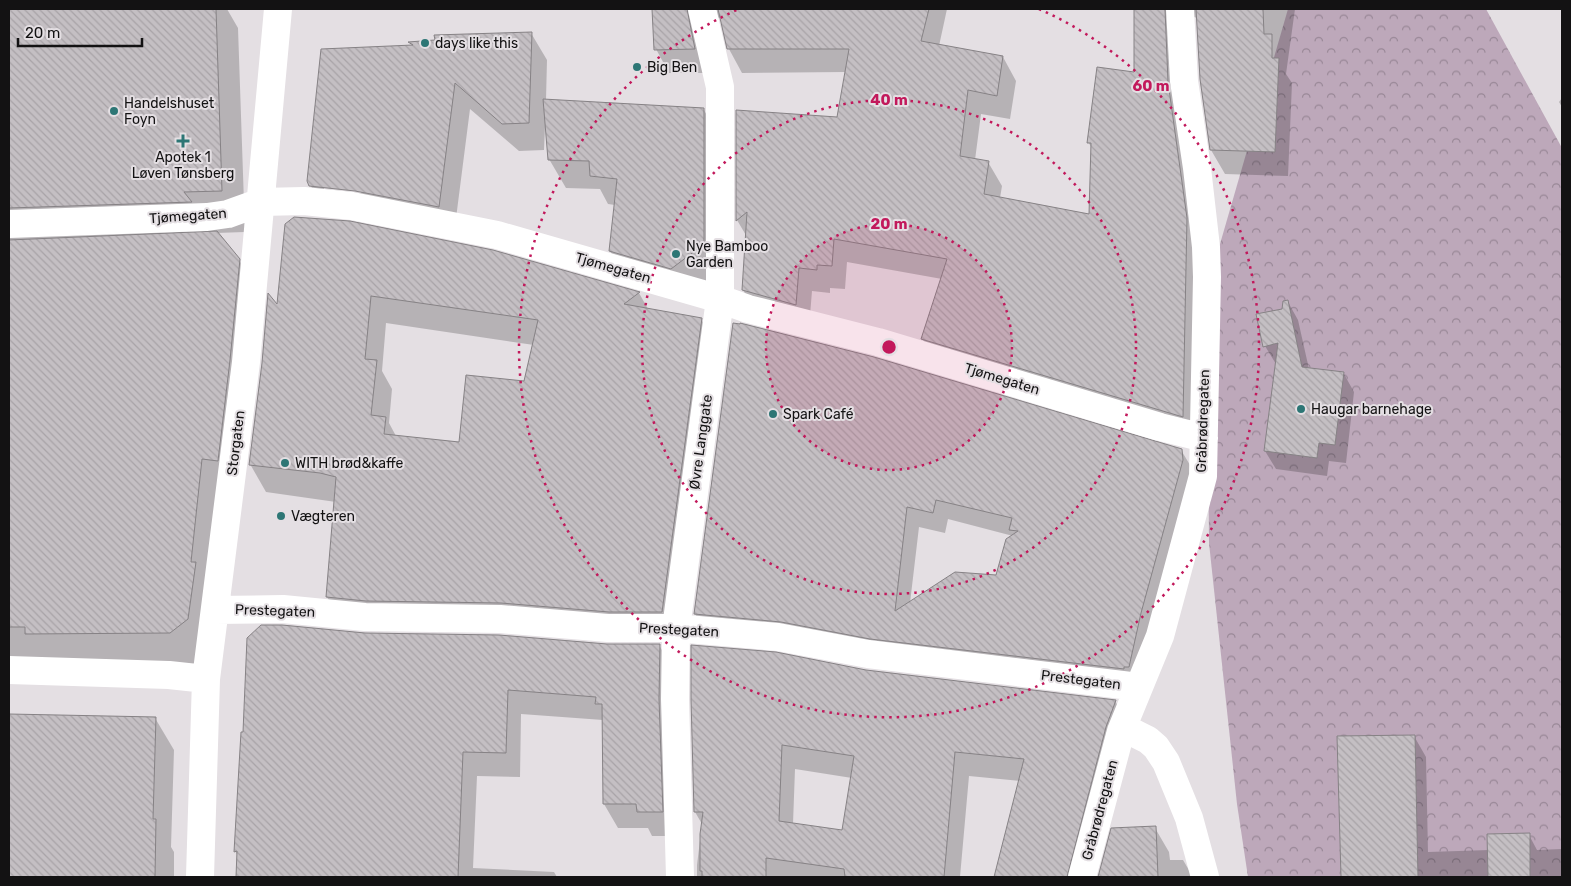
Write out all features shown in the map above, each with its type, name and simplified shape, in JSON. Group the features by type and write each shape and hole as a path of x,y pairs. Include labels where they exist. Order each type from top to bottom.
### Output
{"street":[{"name":"Storgaten","path":"200,877 206,679 246,362 278,9"},
{"name":"Øvre Langgate","path":"680,877 675,699 676,628 720,299 720,87 702,9"},
{"name":"Gråbrødregaten","path":"1082,877 1121,731 1160,636 1203,476 1206,247 1184,80 1180,9"},
{"name":"Tjømegaten","path":"9,224 207,217 228,214 261,202 304,201 352,206 497,235 720,299 748,310 878,342 1160,428 1204,438"},
{"name":"Prestegaten","path":"216,610 283,609 365,617 500,619 608,628 676,628 778,637 868,654 1140,687"},
{"path":"9,670 169,675 206,679"},
{"path":"1121,731 1134,733 1148,740 1156,747 1166,762 1189,818 1205,877"}],"green space":[{"path":"1288,9 1486,9 1562,148 1562,877 1248,877 1237,804 1209,543 1207,289"}],"building":[{"name":"Handelshuset Foyn","path":"9,9 216,9 222,191 184,192 192,202 9,208"},
{"path":"652,9 687,9 695,49 654,50"},
{"path":"718,9 929,9 921,41 1003,56 997,96 968,90 960,156 989,161 984,194 1089,214 1091,143 1087,143 1097,67 1134,72 1134,9 1165,9 1168,82 1187,218 1183,417 921,339 947,259 834,239 832,266 817,265 817,270 799,268 796,305 742,290 747,212 736,221 736,110 837,117 849,49 727,49"},
{"path":"1196,9 1263,9 1264,34 1272,34 1272,58 1279,58 1275,152 1210,150 1200,79"},
{"path":"532,32 529,123 502,124 455,83 439,207 355,191 309,186 307,181 321,49 413,45 408,42 435,40 434,35"},
{"path":"543,99 704,108 704,244 671,269 609,251 617,179 590,176 589,161 548,160"},
{"path":"294,217 350,221 493,250 640,292 624,304 702,318 662,612 609,612 501,603 366,601 326,597 336,477 320,473 249,465 262,363 268,293 277,304 285,224","holes":["371,296 538,320 524,381 466,375 459,442 384,434 386,417 371,415 377,360 365,359"]},
{"path":"217,231 240,259 218,461 202,459 191,562 196,562 188,619 170,633 25,634 25,627 9,627 9,240"},
{"path":"1288,300 1302,367 1344,372 1335,445 1319,443 1317,458 1264,451 1278,343 1263,347 1256,314 1282,309 1283,301"},
{"path":"733,323 740,323 874,357 1182,449 1183,460 1141,613 1129,667 1124,667 1124,669 870,639 781,622 694,614","holes":["936,500 1012,518 1009,530 1018,531 1006,539 996,575 955,572 895,611 907,507 933,513"]},
{"path":"261,625 282,625 365,633 499,635 607,644 660,644 659,699 663,812 637,812 636,804 603,804 602,704 595,704 596,697 508,690 506,753 463,752 458,877 236,877 237,851 234,852 241,732 243,732 247,638"},
{"path":"691,645 776,652 866,670 1116,700 1106,727 1067,877 994,877 1024,759 955,752 944,877 845,877 844,869 766,858 766,877 702,877 702,871 700,871 700,834 703,812 694,812","holes":["782,745 854,756 842,830 779,821"]},
{"path":"9,714 156,717 153,819 156,819 155,877 9,877"},
{"path":"1415,735 1418,877 1341,877 1337,736"},
{"path":"1156,826 1158,877 1098,877 1111,828"},
{"path":"1530,833 1530,877 1488,877 1487,834"}],"place":[{"name":"days like this","path":"425,43"},
{"name":"Big Ben","path":"637,67"},
{"name":"Handelshuset Foyn","path":"114,111"},
{"name":"Apotek 1 Løven Tønsberg","path":"183,141"},
{"name":"Nye Bamboo Garden","path":"676,254"},
{"name":"Haugar barnehage","path":"1301,409"},
{"name":"Spark Café","path":"773,414"},
{"name":"WITH brød&kaffe","path":"285,463"},
{"name":"Vægteren","path":"281,516"}]}
